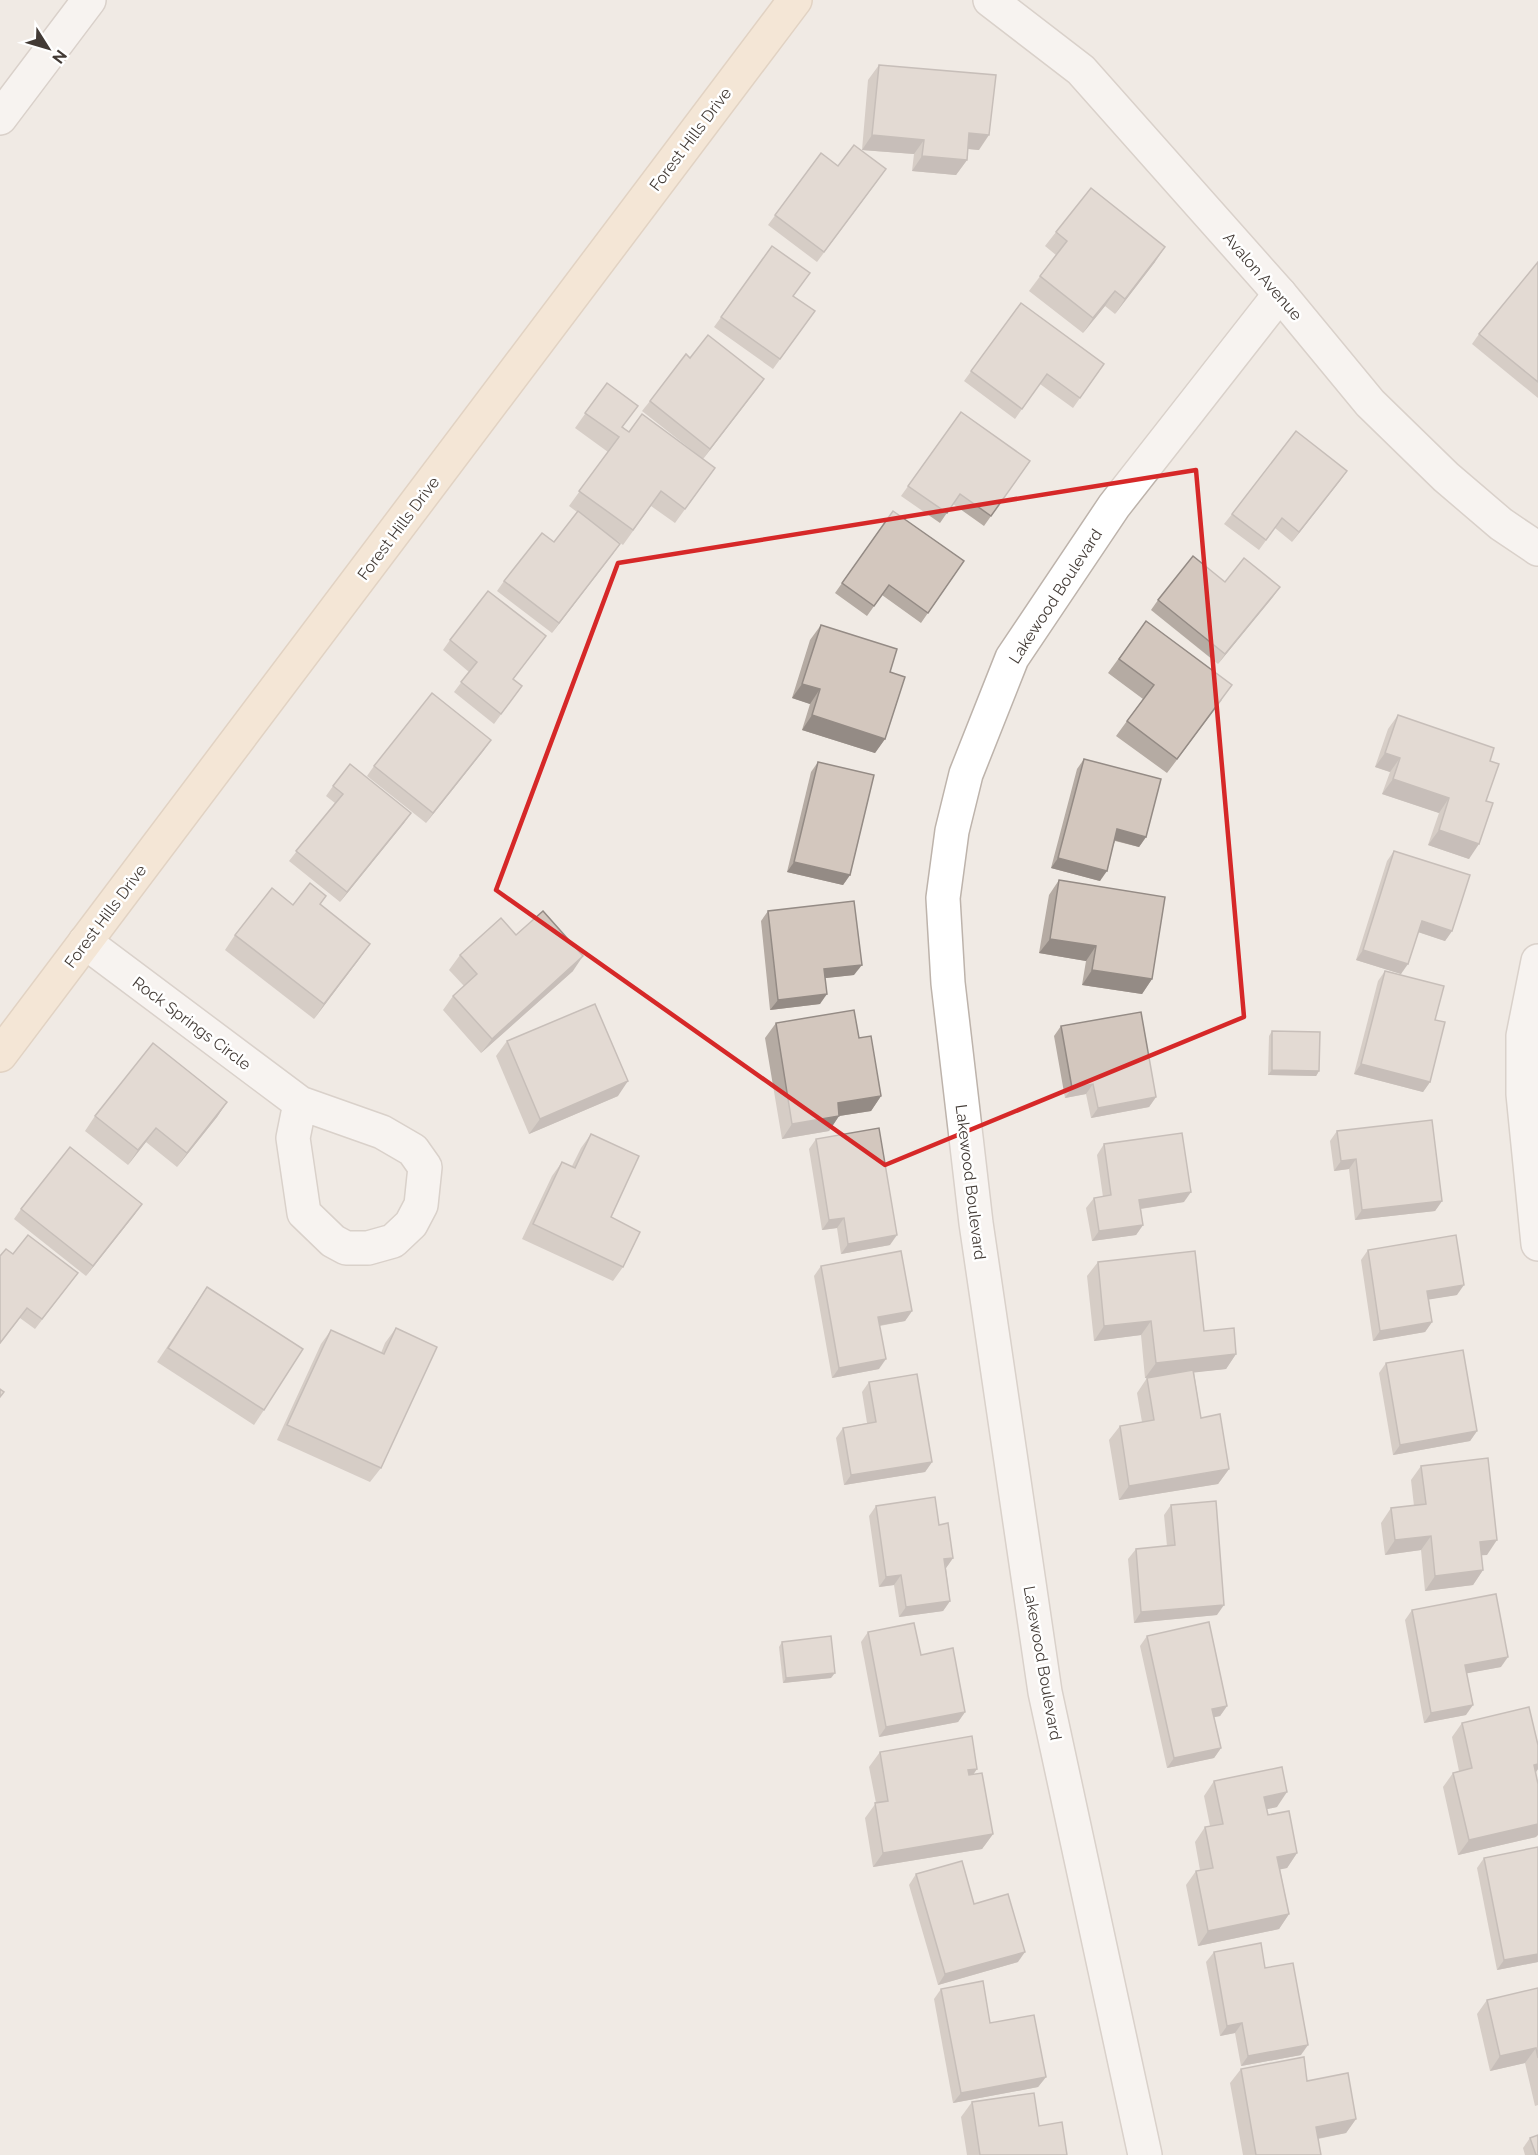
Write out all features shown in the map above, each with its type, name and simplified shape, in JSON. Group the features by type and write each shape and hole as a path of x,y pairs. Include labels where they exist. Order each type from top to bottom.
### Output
{"street":[{"name":"Forest Hills Drive","path":"0,1055 795,0"},
{"name":"Avalon Avenue","path":"990,0 1081,70 1280,294 1370,403 1446,477 1502,524 1538,549"},
{"path":"0,118 83,8"},
{"name":"Lakewood Boulevard","path":"1145,2155 1045,1692 976,1223 949,993 943,898 952,831 966,774 1012,658 1114,507 1280,294"},
{"name":"Rock Springs Circle","path":"85,942 300,1103 382,1131 413,1150 425,1167 422,1205 411,1224 393,1241 368,1248 346,1248 333,1241 304,1213 293,1138 300,1103"},
{"path":"1538,960 1523,1036 1524,1119 1538,1244"}],"highlighted area":[{"path":"1196,470 1244,1017 885,1165 496,890 618,563"}],"building":[{"path":"879,65 996,75 989,135 969,133 967,160 922,156 924,140 872,135"},
{"path":"854,145 886,169 824,252 775,215 821,153 838,166"},
{"path":"1091,188 1165,247 1125,299 1115,291 1093,318 1040,276 1067,241 1056,232"},
{"path":"772,246 810,273 793,296 815,311 780,359 721,317"},
{"path":"1538,262 1538,382 1479,334"},
{"path":"1021,303 1104,364 1080,398 1047,374 1022,409 971,371"},
{"path":"708,335 764,379 710,449 650,401 686,354 690,358"},
{"path":"607,383 638,406 622,427 629,432 642,414 715,468 685,509 661,491 633,530 579,491 619,437 585,413"},
{"path":"961,412 1030,461 991,516 960,494 947,513 908,486"},
{"path":"1296,431 1347,471 1299,532 1282,518 1266,540 1232,514"},
{"path":"578,511 620,544 559,623 504,581 542,533 554,542"},
{"path":"893,511 964,561 928,613 889,585 874,606 842,583"},
{"path":"1193,556 1225,582 1244,558 1280,587 1225,654 1158,600"},
{"path":"488,591 546,636 513,679 522,686 501,714 461,682 477,662 450,640"},
{"path":"1146,621 1232,685 1177,759 1127,721 1154,685 1119,659"},
{"path":"821,625 897,649 890,672 905,677 885,739 812,715 820,689 802,684"},
{"path":"432,693 491,740 433,813 374,766"},
{"path":"1398,715 1494,748 1490,761 1499,764 1486,801 1493,803 1479,844 1439,830 1449,798 1393,779 1400,758 1385,753"},
{"path":"1084,759 1161,779 1146,837 1117,829 1107,871 1058,858"},
{"path":"818,762 874,775 850,875 794,862"},
{"path":"350,764 411,813 347,892 296,851 343,794 333,786"},
{"path":"1394,851 1470,875 1452,931 1422,921 1408,964 1363,950"},
{"path":"1059,880 1165,897 1152,979 1092,970 1096,946 1050,939"},
{"path":"310,883 326,896 320,904 370,944 324,1004 235,935 272,888 293,905"},
{"path":"854,901 862,965 824,969 827,994 778,1000 768,911"},
{"path":"543,911 583,956 492,1039 453,996 477,974 460,955 501,918 516,935"},
{"path":"1385,971 1444,986 1435,1020 1445,1022 1430,1082 1361,1064"},
{"path":"595,1004 628,1081 540,1119 507,1041"},
{"path":"854,1010 859,1038 871,1036 881,1096 838,1103 839,1116 792,1124 776,1023"},
{"path":"1141,1012 1156,1097 1098,1108 1093,1084 1072,1088 1061,1026"},
{"path":"1272,1031 1320,1032 1319,1071 1272,1070"},
{"path":"153,1043 227,1102 187,1153 156,1128 138,1150 95,1116"},
{"path":"1432,1120 1442,1201 1362,1210 1356,1159 1341,1161 1337,1131"},
{"path":"879,1128 897,1235 848,1244 844,1218 829,1220 816,1139"},
{"path":"1182,1133 1191,1192 1139,1200 1143,1225 1099,1231 1094,1198 1111,1195 1104,1144"},
{"path":"591,1134 639,1156 611,1217 640,1232 623,1267 533,1224 562,1162 575,1168"},
{"path":"70,1147 142,1204 93,1266 21,1209"},
{"path":"28,1235 78,1273 42,1319 27,1308 0,1343 0,1256 6,1249 13,1254"},
{"path":"1456,1235 1464,1285 1427,1291 1432,1322 1380,1331 1368,1250"},
{"path":"901,1251 912,1311 878,1317 886,1359 839,1368 821,1266"},
{"path":"1195,1251 1204,1331 1234,1328 1236,1354 1156,1363 1151,1321 1104,1326 1098,1262"},
{"path":"207,1287 303,1349 264,1410 168,1348"},
{"path":"396,1328 437,1347 381,1468 287,1425 331,1330 384,1354"},
{"path":"1463,1350 1477,1431 1400,1445 1386,1363"},
{"path":"1193,1370 1201,1418 1220,1414 1229,1469 1129,1486 1120,1426 1154,1420 1147,1378"},
{"path":"917,1374 932,1462 851,1475 843,1428 876,1422 869,1382"},
{"path":"1488,1458 1497,1540 1480,1542 1483,1570 1435,1576 1431,1536 1395,1540 1391,1508 1426,1504 1421,1466"},
{"path":"935,1497 939,1525 948,1523 953,1558 944,1559 950,1601 906,1607 901,1575 886,1577 876,1506"},
{"path":"1216,1501 1224,1605 1141,1612 1136,1549 1175,1545 1171,1505"},
{"path":"1496,1594 1508,1657 1465,1665 1473,1705 1431,1713 1412,1610"},
{"path":"1209,1622 1227,1706 1212,1709 1221,1748 1174,1758 1147,1636"},
{"path":"914,1623 921,1655 953,1648 965,1712 886,1727 868,1632"},
{"path":"831,1636 835,1673 786,1678 782,1642"},
{"path":"1529,1707 1538,1745 1538,1764 1534,1765 1538,1784 1538,1824 1469,1840 1453,1773 1472,1768 1462,1723"},
{"path":"972,1736 977,1769 968,1770 969,1775 982,1773 993,1834 883,1853 875,1803 888,1801 880,1752"},
{"path":"1282,1767 1287,1792 1264,1797 1268,1815 1289,1811 1297,1853 1277,1857 1289,1914 1208,1931 1196,1871 1213,1868 1205,1827 1223,1824 1214,1781"},
{"path":"1538,1847 1538,1954 1504,1960 1484,1858"},
{"path":"962,1861 974,1904 1008,1894 1025,1952 945,1974 916,1874"},
{"path":"1261,1943 1265,1968 1293,1963 1308,2045 1248,2056 1242,2023 1227,2026 1214,1952"},
{"path":"983,1981 990,2023 1034,2015 1046,2077 961,2093 941,1989"},
{"path":"1538,1988 1538,2058 1536,2048 1500,2056 1487,2000"},
{"path":"1304,2057 1307,2081 1348,2073 1356,2119 1316,2127 1321,2155 1256,2155 1241,2069"},
{"path":"1034,2093 1039,2126 1062,2122 1067,2155 980,2155 972,2102"},
{"path":"1538,2135 1538,2155 1536,2155 1530,2138"}]}
